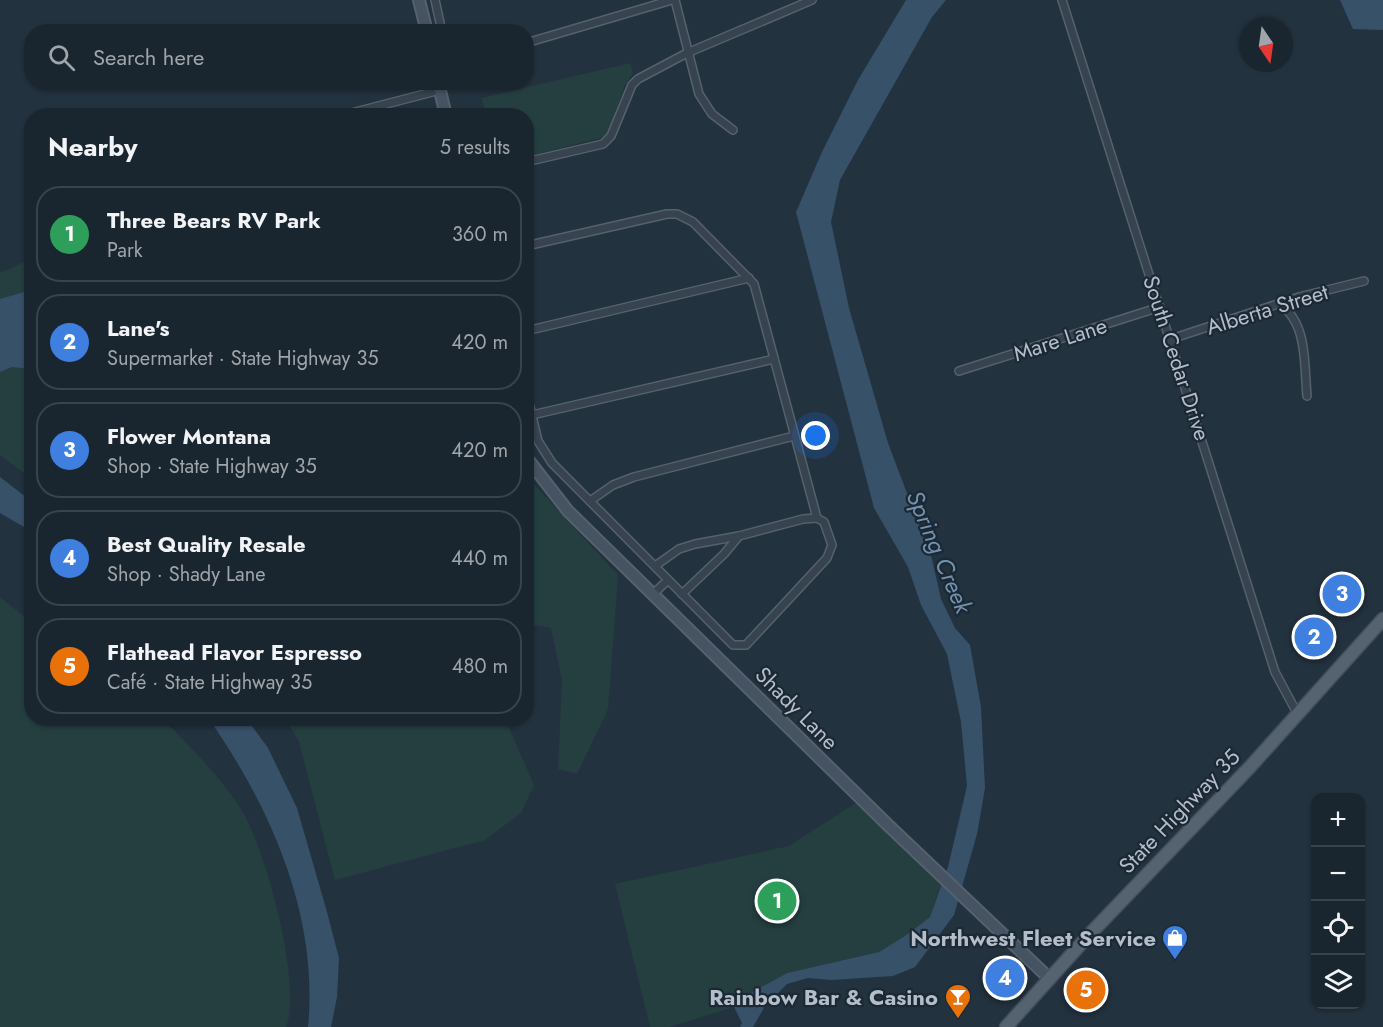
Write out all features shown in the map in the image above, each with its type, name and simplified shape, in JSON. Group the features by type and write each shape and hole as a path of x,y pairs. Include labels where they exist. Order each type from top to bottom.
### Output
{"main road":[{"path":"419,0 425,24"},
{"path":"440,90 444,108"},
{"name":"Shady Lane","path":"534,467 568,511 652,595 888,826 942,874 1050,979"},
{"name":"State Highway 35","path":"1006,1027 1250,767 1381,620 1383,607"}],"street":[{"path":"435,0 440,24"},
{"path":"534,41 673,0 699,94 712,114 733,130"},
{"path":"534,160 603,144 611,136 632,85 687,53 812,0"},
{"name":"South Cedar Drive","path":"1062,0 1275,672 1297,713"},
{"path":"366,108 426,90"},
{"path":"534,244 667,214 677,214 693,222 754,284 817,518"},
{"path":"534,329 749,278"},
{"name":"Alberta Street","path":"1171,339 1279,304 1364,281"},
{"path":"1279,304 1296,319 1300,333 1307,396"},
{"name":"Mare Lane","path":"959,371 1160,307"},
{"path":"534,415 774,359"},
{"path":"534,422 542,451 590,501 733,645 746,645 827,558 832,545 824,522 817,518 803,519 679,549 655,566"},
{"path":"590,501 613,485 634,477 794,436"},
{"path":"682,594 724,555 739,536"},
{"path":"652,595 668,580"}],"green space":[{"path":"630,63 633,73 625,85 607,136 534,155 534,108 484,108 482,98 516,90 534,90 534,86"},
{"path":"24,262 24,473 0,455 0,273"},
{"path":"534,485 618,575 608,709 577,774 558,769 562,681 551,628 534,625"},
{"path":"0,597 24,616 24,726 170,726 233,797 251,828 261,853 279,917 290,981 290,1007 286,1027 0,1027"},
{"path":"290,726 508,726 534,785 521,813 485,840 335,880 299,742"},
{"path":"857,802 941,885 930,917 879,952 787,973 754,991 734,1007 669,1027 650,1027 615,884 789,846"}],"water":[{"path":"906,0 946,0 932,17 840,180 831,222 849,308 888,443 932,559 941,599 955,628 970,645 981,707 985,788 977,834 954,915 915,967 893,976 832,980 808,978 787,984 765,1006 753,1027 740,1027 742,1023 734,1007 754,991 787,973 879,952 930,917 948,867 967,786 961,722 947,654 921,605 908,567 874,508 796,212 822,152 858,80"},
{"path":"1340,0 1383,0 1383,30 1353,29"},
{"path":"24,292 24,368 12,367 0,372 0,299"},
{"path":"0,477 24,496 24,527 0,513"},
{"path":"214,726 252,726 268,748 297,808 339,958 337,997 331,1027 308,1027 309,986 306,945 298,904 286,865 270,826 232,753"}],"place":[{"name":"Flower Montana","path":"1342,594"},
{"name":"Lane's","path":"1314,637"},
{"name":"Three Bears RV Park","path":"777,901"},
{"name":"Northwest Fleet Service","path":"1175,961"},
{"name":"Best Quality Resale","path":"1005,978"},
{"name":"Flathead Flavor Espresso","path":"1086,990"},
{"name":"Rainbow Bar & Casino","path":"958,1020"}],"water label":[{"name":"Spring Creek","path":"939,552"}]}
